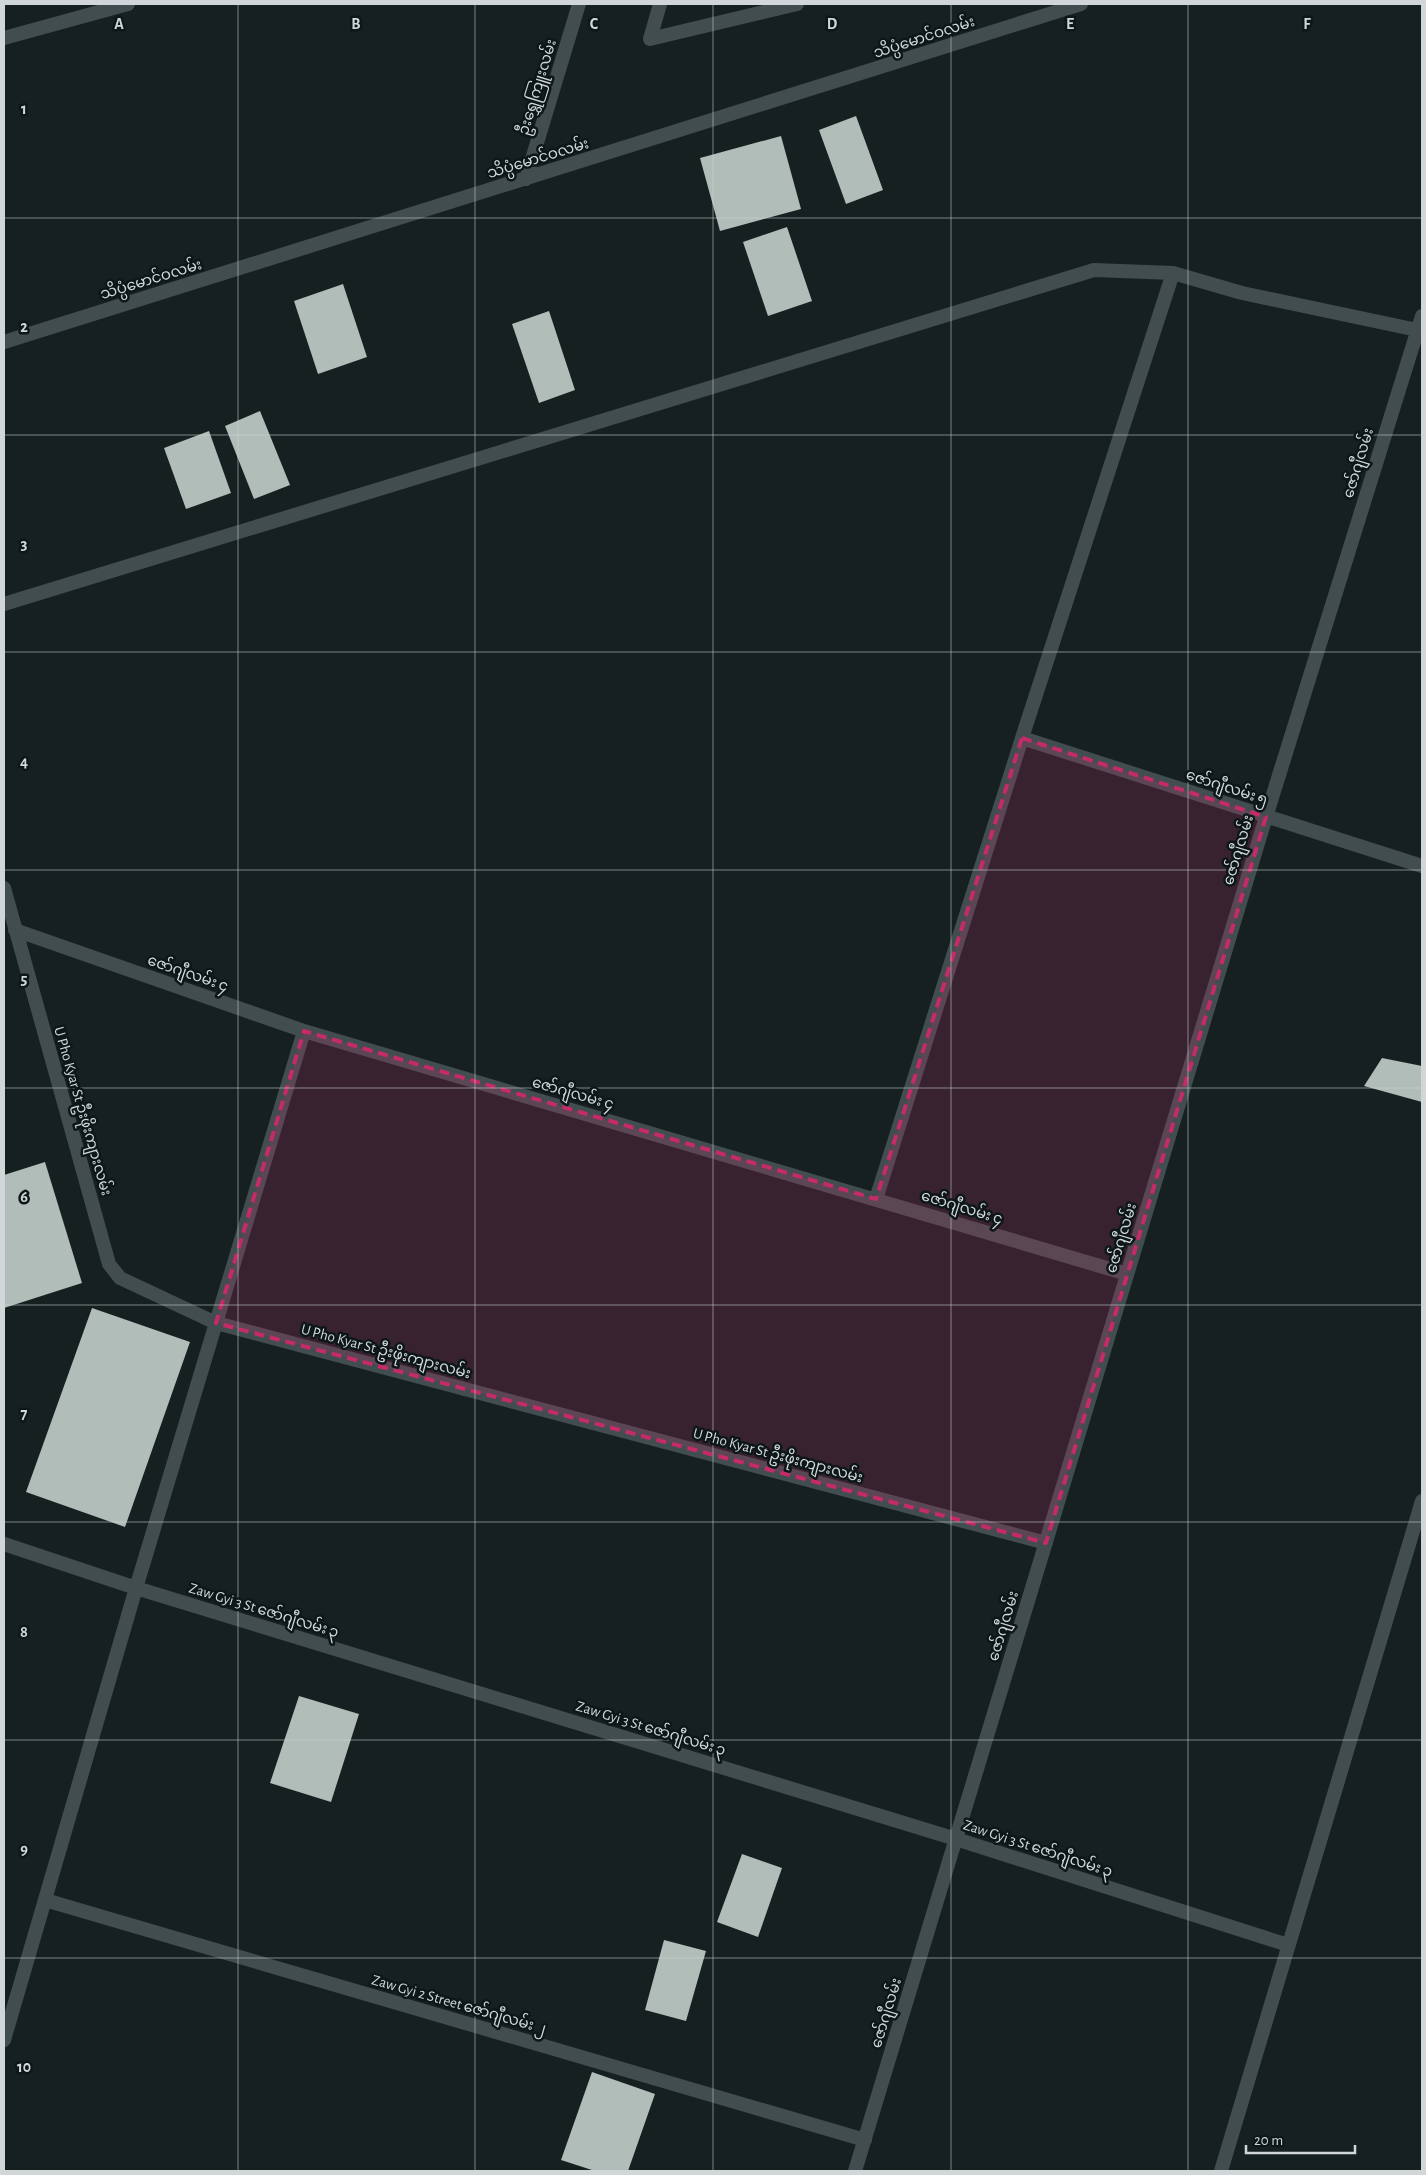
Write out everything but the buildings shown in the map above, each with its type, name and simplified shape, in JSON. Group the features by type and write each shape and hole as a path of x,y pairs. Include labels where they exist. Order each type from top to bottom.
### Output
{"street":[{"path":"4,38 128,4"},
{"name":"ဦးရွှေကြူးလမ်း","path":"526,179 579,4"},
{"path":"660,4 650,39 797,4"},
{"name":"သိပ္ပံမောင်ဝလမ်း","path":"4,342 1081,4"},
{"path":"4,604 1094,270 1173,273 1242,293 1419,331"},
{"path":"876,1199 1022,738 1173,273"},
{"name":"ဇော်ဂျီလမ်း","path":"855,2171 1266,817 1419,331 1422,316"},
{"name":"ဇော်ဂျီလမ်း ၅","path":"1022,738 1422,866"},
{"name":"U Pho Kyar St ဦးဖိုးကျားလမ်း","path":"4,888 109,1264 120,1278 216,1323 1046,1543"},
{"name":"ဇော်ဂျီလမ်း ၄","path":"15,930 304,1031 1127,1274"},
{"path":"4,2040 136,1588 304,1031"},
{"path":"1221,2171 1422,1501"},
{"name":"Zaw Gyi 3 St ဇော်ဂျီလမ်း ၃","path":"4,1544 136,1588 956,1839 1288,1944"},
{"name":"Zaw Gyi 2 Street ဇော်ဂျီလမ်း ၂","path":"45,1900 864,2140"}],"highlighted area":[{"path":"1022,738 1266,817 1046,1543 216,1323 304,1031 876,1199"}]}
